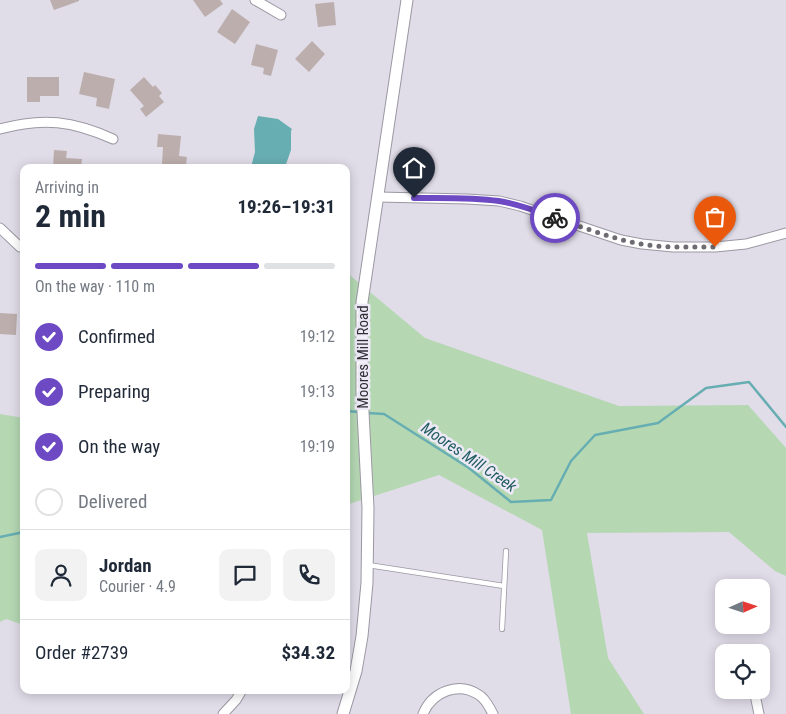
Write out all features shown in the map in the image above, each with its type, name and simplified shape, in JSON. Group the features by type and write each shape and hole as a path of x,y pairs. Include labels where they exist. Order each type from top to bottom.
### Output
{"street":[{"path":"255,0 281,16"},
{"name":"Moores Mill Road","path":"351,670 362,636 368,583 368,508 362,393 362,302 407,0"},
{"path":"0,129 27,123 60,123 94,130 114,139"},
{"path":"378,197 499,201 520,206 622,240 673,247 715,247 746,244 786,233"},
{"path":"0,228 20,247"},
{"path":"423,714 432,700 452,689 467,689 480,695 488,704 493,714"},
{"path":"223,714 240,694"},
{"name":"Moores Mill Road","path":"343,714 347,694"},
{"path":"756,699 759,714"}],"lane":[{"path":"502,629 506,551"},
{"path":"368,565 504,586"}],"green space":[{"path":"350,275 425,338 619,406 748,405 786,448 786,576 775,571 729,532 587,533 608,658 644,714 571,714 542,530 439,475 350,504"},
{"path":"0,414 20,417 20,624 6,619 0,622"}],"water":[{"path":"258,116 278,119 292,129 291,150 286,164 252,164 255,152 254,129"}],"building":[{"path":"50,0 79,0 79,1 54,10"},
{"path":"193,0 220,0 223,4 205,17"},
{"path":"334,2 336,25 318,27 315,4"},
{"path":"232,9 250,22 235,44 217,32"},
{"path":"312,41 325,54 309,72 295,59"},
{"path":"256,44 278,50 271,76 263,74 264,68 251,65"},
{"path":"84,72 115,79 109,109 96,106 97,98 79,94"},
{"path":"27,77 59,77 59,96 40,96 40,102 27,102"},
{"path":"144,77 162,93 159,96 164,102 146,117 140,109 144,106 130,90"},
{"path":"158,134 181,136 179,156 187,157 186,164 162,164 163,147 157,147"},
{"path":"54,150 67,151 66,158 82,159 81,164 53,164"},
{"path":"0,313 17,314 16,335 0,334"}],"waterway":[{"name":"Moores Mill Creek","path":"367,413 384,414 469,468 511,502 551,500 571,461 595,435 658,423 706,388 749,382 786,427"},
{"name":"Moores Mill Creek","path":"350,411 359,412"},
{"name":"Moores Mill Creek","path":"0,537 20,533"}],"way so far":[{"path":"555,218 622,240 642,244 673,247 715,247"}],"route":[{"path":"414,198 499,201 555,218"}]}
